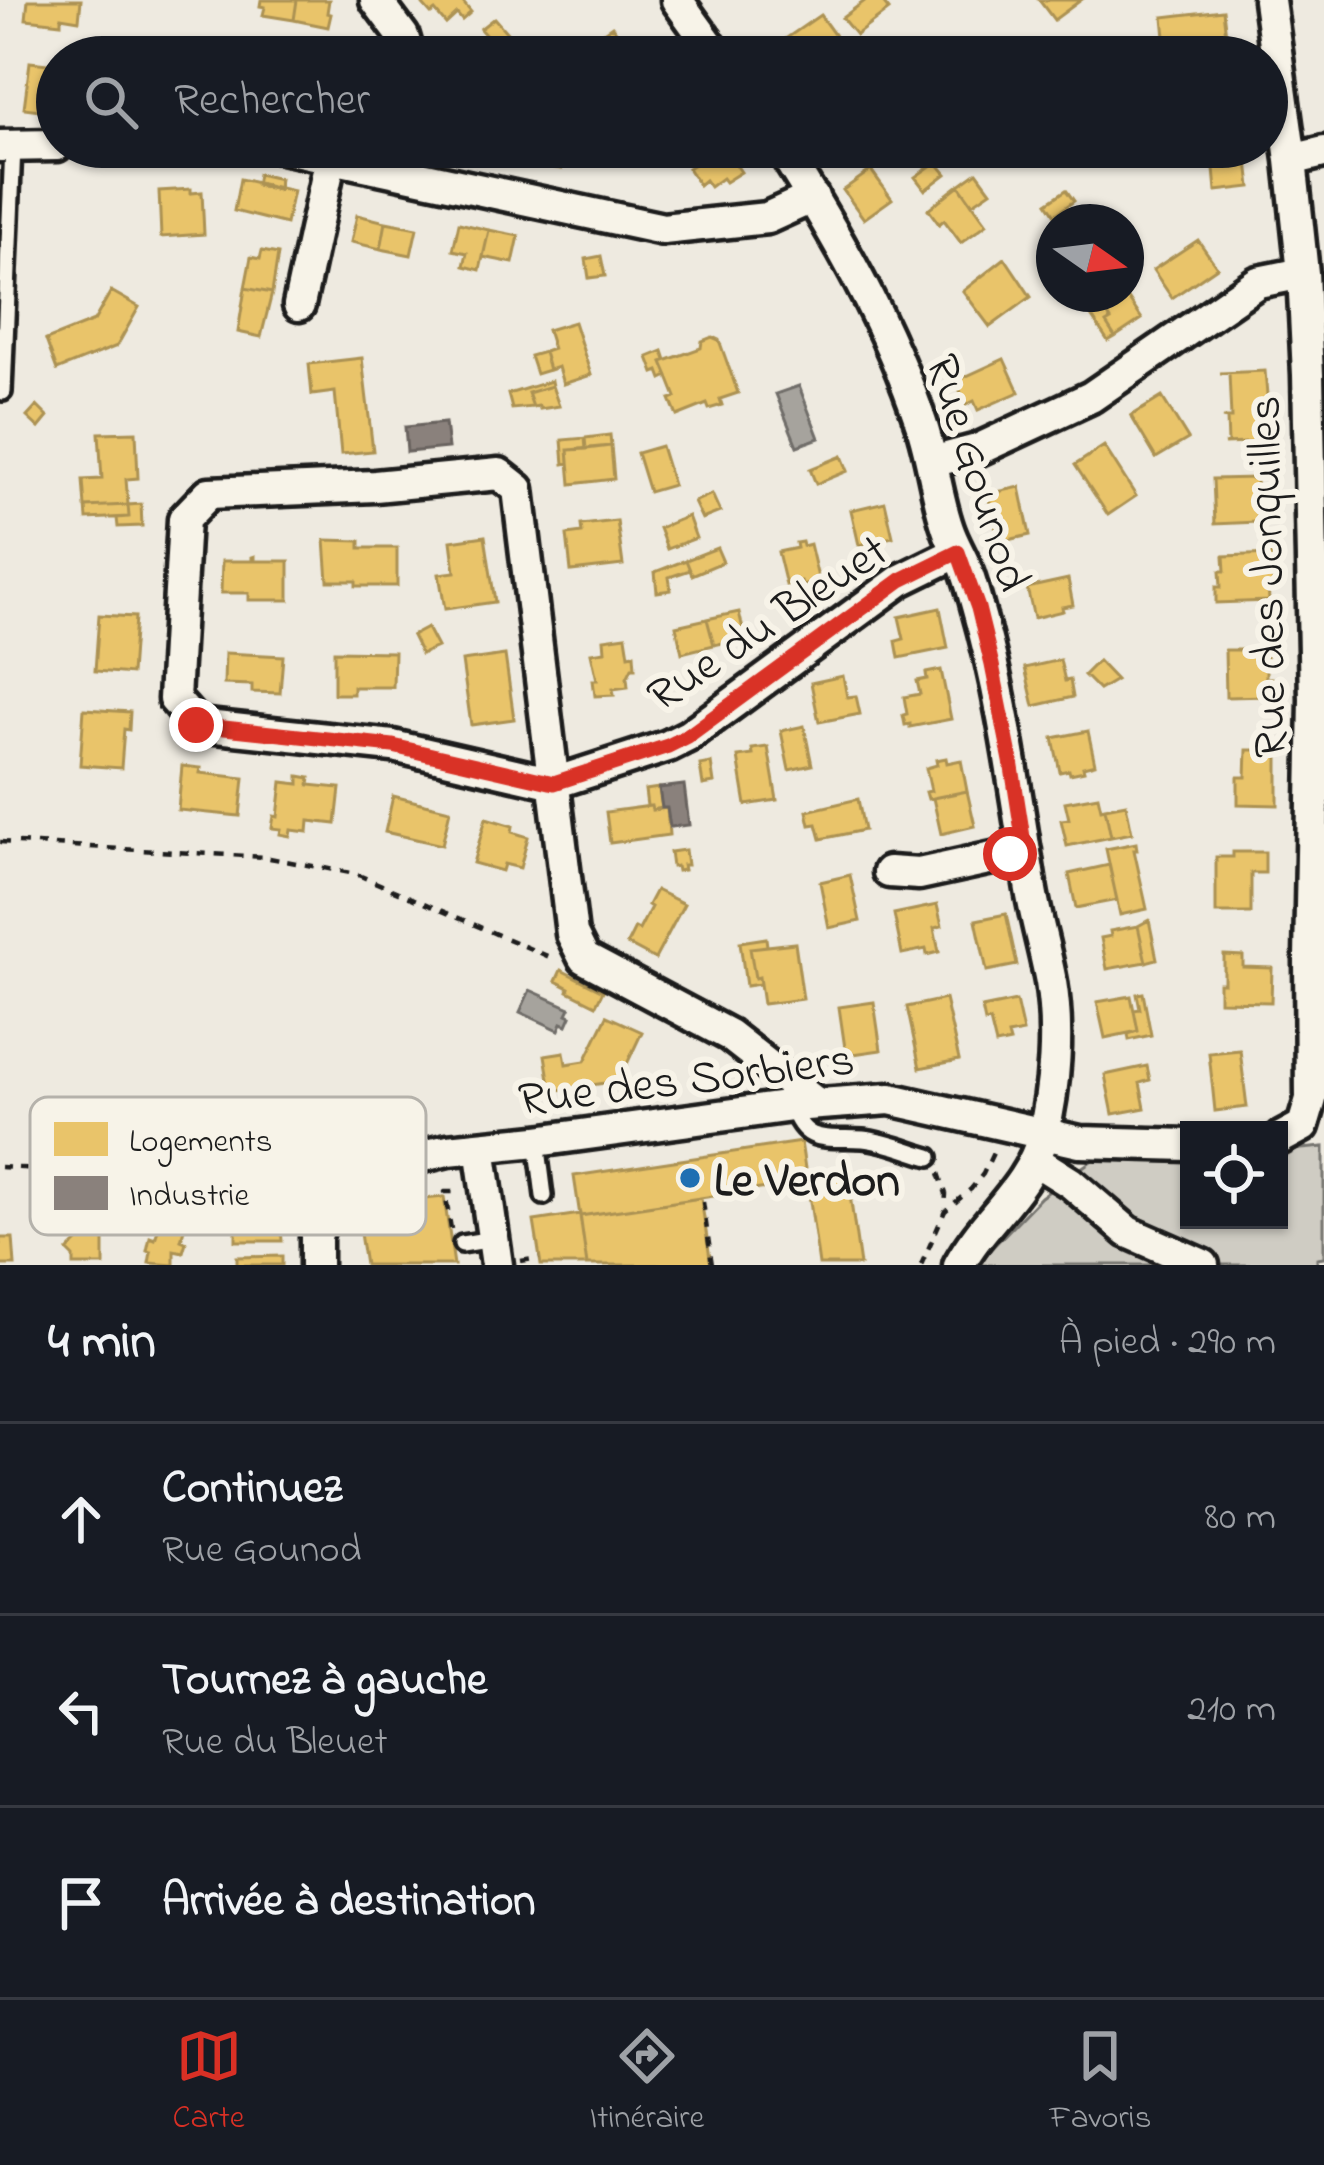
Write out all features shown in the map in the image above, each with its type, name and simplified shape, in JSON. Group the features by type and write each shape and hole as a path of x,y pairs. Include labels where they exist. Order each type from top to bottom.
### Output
{"street":[{"path":"376,0 403,36"},
{"path":"676,0 703,36"},
{"name":"Rue des Jonquilles","path":"1270,0 1275,36"},
{"name":"Rue des Jonquilles","path":"1288,137 1303,273 1319,731 1310,958 1311,1099 1301,1132"},
{"path":"1291,160 1324,152"},
{"path":"299,305 329,168"},
{"path":"426,168 663,229 767,218 813,197"},
{"name":"Rue Gounod","path":"794,168 860,280 892,348 921,424 947,528 978,608 1051,984 1052,1079 1039,1148"},
{"path":"932,462 977,450 1091,397 1258,282 1303,273"},
{"path":"554,783 393,746 196,725 174,699 184,518 209,493 375,486 499,474 518,489 554,783 572,934 584,958 729,1035 804,1104"},
{"name":"Rue du Bleuet","path":"554,783 688,736 901,580 958,552"},
{"path":"889,872 919,874 1025,850"},
{"name":"Rue des Sorbiers","path":"426,1155 804,1104 890,1099 1003,1126 1039,1148"},
{"path":"1039,1148 1080,1142 1180,1145"},
{"path":"479,1147 495,1252"},
{"path":"959,1265 1023,1183 1039,1148"},
{"path":"1039,1148 1128,1232 1203,1265"},
{"path":"316,1265 317,1235"}],"lane":[{"path":"3,392 7,146"},
{"path":"804,1104 795,1116 819,1139 866,1139 930,1157"},
{"path":"537,1141 544,1196"},
{"path":"457,1240 495,1252"}],"path":[{"path":"0,842 264,857 356,874 563,962"},
{"path":"921,1265 945,1211 983,1174 1003,1126"},
{"path":"930,1157 944,1181 945,1211"},
{"path":"0,1167 30,1168"},
{"path":"457,1240 446,1192 456,1191 458,1208"},
{"path":"703,1202 712,1265"}],"shaded area":[{"path":"799,386 819,438 797,446 776,394"},
{"path":"530,990 570,1008 567,1025 562,1023 559,1030 520,1012"},
{"path":"1324,1147 1324,1257 1317,1258 1317,1265 980,1265 1041,1197 1098,1156 1180,1155 1180,1229 1288,1229 1288,1150"}],"building: Logements":[{"path":"28,0 81,0 79,20 26,19"},
{"path":"261,0 297,0 294,20 263,15"},
{"path":"297,0 329,0 328,27 294,20"},
{"path":"425,0 461,0 471,12 462,20 457,14 446,24 423,5"},
{"path":"866,0 881,0 889,10 856,35 842,18"},
{"path":"1039,0 1081,0 1054,20"},
{"path":"1223,10 1226,36 1165,36 1163,17"},
{"path":"820,15 835,36 790,36"},
{"path":"494,18 508,34 486,36 480,29"},
{"path":"612,26 620,36 598,36"},
{"path":"30,62 36,63 36,110 24,108"},
{"path":"688,168 738,168 741,172 710,187 705,180 699,185"},
{"path":"928,168 941,168 946,174 925,190 915,177"},
{"path":"1214,168 1249,168 1251,187 1216,191"},
{"path":"871,170 892,199 864,219 843,190"},
{"path":"977,172 991,191 972,204 959,185"},
{"path":"258,174 280,179 278,190 256,185"},
{"path":"240,179 293,191 286,224 234,211"},
{"path":"959,185 987,224 961,243 944,220 939,224 928,209"},
{"path":"191,189 191,193 202,192 204,234 161,237 159,191"},
{"path":"1066,190 1074,201 1070,204 1047,203"},
{"path":"357,215 386,222 381,249 351,242"},
{"path":"386,222 417,228 411,255 381,249"},
{"path":"459,223 489,230 480,270 464,266 467,253 453,250"},
{"path":"489,230 519,236 513,263 483,257"},
{"path":"1198,240 1217,267 1172,298 1153,270"},
{"path":"262,251 278,254 272,293 245,288 251,257 260,259"},
{"path":"601,256 605,276 589,278 586,259"},
{"path":"1005,258 1031,297 990,327 963,291"},
{"path":"245,288 272,293 261,337 238,332"},
{"path":"111,291 139,307 117,346 57,370 46,340 94,321"},
{"path":"1089,312 1106,312 1111,320 1106,323 1115,337 1108,341"},
{"path":"1106,312 1137,312 1142,319 1115,337 1106,323 1111,320"},
{"path":"574,322 591,375 563,384 558,367 549,370 544,352 553,349 547,330"},
{"path":"719,340 738,393 720,399 722,405 709,409 707,404 677,416 670,399 676,397 662,362 701,348 702,341"},
{"path":"663,351 668,376 662,379 648,357"},
{"path":"544,352 549,370 536,374 530,356"},
{"path":"362,358 373,451 341,454 335,392 312,395 309,364"},
{"path":"1004,359 1019,392 978,410 974,401 966,405 956,381"},
{"path":"1265,371 1271,442 1224,444 1228,443 1227,419 1222,418 1231,418 1229,373 1220,373"},
{"path":"551,381 552,386 528,393 533,407 512,409 508,394"},
{"path":"552,386 559,406 533,407 528,393"},
{"path":"1162,397 1188,439 1156,458 1131,416"},
{"path":"37,406 48,417 39,428 27,417"},
{"path":"136,432 138,478 126,479 128,505 85,507 83,480 102,479 99,433"},
{"path":"610,435 611,446 586,449 585,438"},
{"path":"585,438 586,449 568,450 569,463 564,464 562,440"},
{"path":"611,446 614,479 571,484 568,450"},
{"path":"661,446 673,485 649,492 637,453"},
{"path":"1104,446 1136,496 1108,515 1075,465"},
{"path":"842,456 848,471 816,484 810,469"},
{"path":"1256,478 1257,522 1215,524 1213,479"},
{"path":"1020,487 1030,535 999,542 988,494"},
{"path":"712,494 720,512 702,519 694,502"},
{"path":"885,502 893,537 859,545 851,510"},
{"path":"141,504 142,526 118,527 117,518 129,517 128,505"},
{"path":"128,505 129,517 87,519 86,507"},
{"path":"688,516 696,538 667,549 659,528"},
{"path":"617,521 623,565 571,571 567,535 582,533 581,525"},
{"path":"485,536 495,602 445,609 439,574 455,572 451,541"},
{"path":"325,540 360,541 360,548 397,548 397,586 328,581"},
{"path":"796,543 803,546 810,544 819,582 786,585 778,552 797,548"},
{"path":"717,548 723,562 692,575 686,560"},
{"path":"1272,554 1269,601 1216,603 1224,556"},
{"path":"255,556 255,561 289,561 289,600 249,600 249,593 221,593 222,561 252,561"},
{"path":"686,560 690,570 669,577 671,590 657,592 655,572"},
{"path":"1068,579 1073,605 1034,618 1027,588"},
{"path":"940,608 948,648 899,658 896,641 904,639 899,617"},
{"path":"739,612 745,638 714,645 707,619"},
{"path":"99,615 135,617 131,674 95,671"},
{"path":"707,619 714,645 682,653 676,626"},
{"path":"427,628 437,647 421,654 412,636"},
{"path":"626,636 635,668 627,678 628,687 613,689 614,695 595,696 591,653 605,651 604,639"},
{"path":"1225,650 1266,654 1271,696 1226,697"},
{"path":"334,651 394,652 393,687 353,687 353,694 334,694"},
{"path":"225,653 283,656 280,693 224,684"},
{"path":"505,655 514,719 471,725 462,661"},
{"path":"1060,660 1073,697 1034,706 1025,668"},
{"path":"1098,661 1116,680 1099,690 1084,675"},
{"path":"941,670 951,719 905,725 904,697 920,694 917,681"},
{"path":"843,676 847,697 856,696 860,714 819,722 811,683"},
{"path":"84,709 130,712 121,768 80,765"},
{"path":"804,726 812,765 789,770 781,731"},
{"path":"1088,731 1095,764 1083,767 1084,771 1060,772 1053,738"},
{"path":"768,747 777,800 746,805 738,757"},
{"path":"1247,750 1278,750 1278,805 1238,804 1238,777 1246,777"},
{"path":"946,758 947,763 961,760 967,791 928,799 926,768"},
{"path":"711,763 714,783 703,785 700,765"},
{"path":"182,766 244,778 240,816 178,810"},
{"path":"299,776 310,778 309,785 340,788 336,824 309,821 308,832 280,834 281,829 272,828 282,782 299,784"},
{"path":"659,788 662,808 652,810 645,790"},
{"path":"967,791 975,826 941,834 933,798"},
{"path":"393,796 450,810 442,845 385,832"},
{"path":"1098,796 1111,837 1067,846 1061,820 1069,819 1065,802"},
{"path":"858,799 864,830 821,839 817,824 810,825 807,811"},
{"path":"1126,804 1132,833 1111,837 1105,808"},
{"path":"651,806 652,810 667,808 669,835 610,843 606,812"},
{"path":"486,818 513,826 512,832 528,837 520,868 504,864 502,871 473,863"},
{"path":"1136,843 1147,909 1120,915 1106,849"},
{"path":"685,850 687,865 677,871 670,852"},
{"path":"1233,852 1265,852 1265,873 1251,873 1251,913 1216,913 1216,857 1233,857"},
{"path":"1109,865 1117,900 1076,908 1069,874"},
{"path":"850,875 860,921 829,928 820,882"},
{"path":"656,890 684,904 655,959 627,944 635,928 639,930"},
{"path":"937,905 942,926 934,928 939,952 927,955 926,949 902,954 894,914"},
{"path":"1006,914 1017,965 987,971 976,920"},
{"path":"1149,920 1157,959 1146,962 1138,926"},
{"path":"1138,926 1146,962 1107,969 1101,938 1111,936 1110,931"},
{"path":"766,938 767,946 750,948 760,984 746,986 740,942"},
{"path":"795,943 803,999 763,1004 750,948"},
{"path":"1224,955 1243,956 1243,967 1272,968 1271,1002 1219,1001"},
{"path":"561,970 603,991 596,1005 556,981"},
{"path":"1143,993 1151,1035 1129,1040 1128,1034 1138,1031 1134,1010 1140,1009 1137,994"},
{"path":"1131,996 1138,1031 1105,1038 1097,1002"},
{"path":"945,999 959,1060 920,1068 907,1007"},
{"path":"1016,1001 1023,1032 1008,1035 1010,1042 996,1045 982,1008"},
{"path":"874,1002 881,1050 846,1055 839,1007"},
{"path":"607,1016 642,1032 619,1081 551,1091 545,1055 564,1052 566,1064 585,1061"},
{"path":"1240,1050 1247,1107 1215,1111 1209,1053"},
{"path":"1147,1066 1150,1080 1140,1083 1145,1108 1113,1114 1105,1075"},
{"name":"Le Verdon","path":"801,1142 807,1182 580,1216 574,1176"},
{"path":"847,1174 860,1265 819,1265 807,1180"},
{"path":"444,1197 454,1265 365,1265 360,1235 426,1235 426,1199"},
{"path":"701,1198 711,1265 587,1265 580,1216"},
{"path":"580,1214 587,1265 541,1265 534,1221"},
{"path":"84,1235 104,1237 104,1265 74,1265 68,1251"},
{"path":"156,1235 182,1235 186,1242 183,1252 174,1250 174,1265 149,1263 150,1237"},
{"path":"236,1235 282,1235 282,1241 236,1241"},
{"path":"0,1238 13,1238 15,1265 0,1265"},
{"path":"282,1256 282,1265 237,1265 237,1257"}],"building: Industrie":[{"path":"445,423 448,448 407,452 405,427"},
{"path":"684,785 689,825 670,827 659,788"}],"place":[{"name":"Le Verdon","path":"690,1178"}],"route":[{"path":"196,725 393,746 554,783 688,736 901,580 958,552 978,608 1011,761 1025,850 1010,854"}]}
